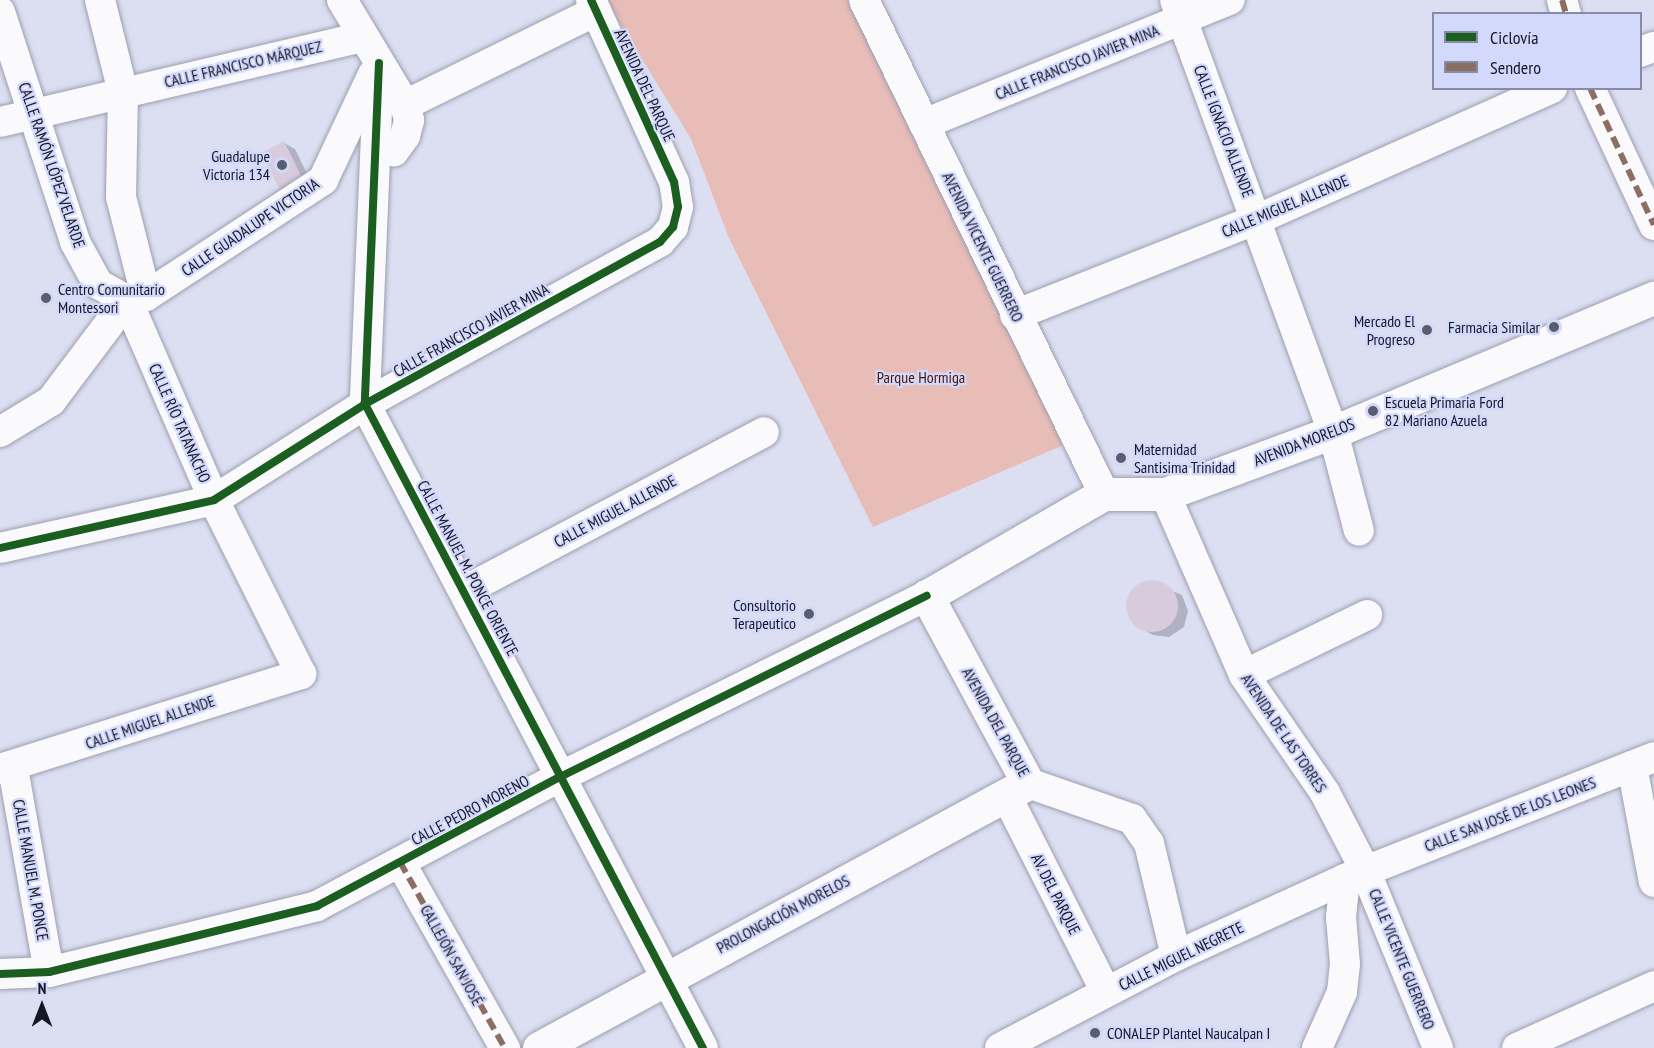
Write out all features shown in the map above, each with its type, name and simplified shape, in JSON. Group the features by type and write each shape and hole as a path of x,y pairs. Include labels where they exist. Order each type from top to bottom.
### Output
{"main road":[{"name":"AVENIDA MORELOS","path":"1104,494 1165,495 1333,432 1654,298"},
{"path":"927,596 1104,494"},
{"name":"AVENIDA DEL PARQUE","path":"927,596 1017,789"},
{"name":"PROLONGACIÓN MORELOS","path":"539,1048 666,976 1017,789"}],"street":[{"name":"CALLE RÍO TATANACHO","path":"100,0 123,92 121,197 137,298 214,500 301,674"},
{"path":"342,0 362,37 379,63 405,105 409,120 405,136 394,151 379,63"},
{"name":"AVENIDA VICENTE GUERRERO","path":"864,0 1015,315 1104,494"},
{"name":"CALLE FRANCISCO JAVIER MINA","path":"924,124 1179,10 1230,0"},
{"path":"405,105 593,6"},
{"name":"AVENIDA DEL PARQUE","path":"593,6 674,182"},
{"name":"CALLE IGNACIO ALLENDE","path":"1179,10 1258,219 1333,432 1359,531"},
{"name":"CALLE RAMÓN LÓPEZ VELARDE","path":"0,12 75,242 98,284 137,298"},
{"name":"CALLE FRANCISCO MÁRQUEZ","path":"0,122 362,37"},
{"path":"365,404 379,63"},
{"name":"CALLE GUADALUPE VICTORIA","path":"0,432 51,400 137,298 323,180 379,63"},
{"name":"CALLE MIGUEL ALLENDE","path":"1015,315 1258,219 1548,90"},
{"path":"1591,90 1654,225"},
{"name":"CALLE FRANCISCO JAVIER MINA","path":"0,548 214,500 365,404 660,242 673,227 678,207 674,182"},
{"name":"CALLE MANUEL M. PONCE ORIENTE","path":"365,404 466,590 560,777 702,1048"},
{"name":"CALLE MIGUEL ALLENDE","path":"466,590 764,432"},
{"name":"AVENIDA DE LAS TORRES","path":"1165,495 1244,675 1325,793 1355,874"},
{"name":"CALLE PEDRO MORENO","path":"0,974 49,972 317,906 560,777 927,596"},
{"path":"1244,675 1367,615"},
{"name":"CALLE MIGUEL ALLENDE","path":"6,769 301,674"},
{"path":"1643,761 1654,882"},
{"name":"CALLE SAN JOSÉ DE LOS LEONES","path":"1355,874 1643,761"},
{"name":"CALLE MANUEL M. PONCE","path":"6,769 49,972"},
{"name":"AVENIDA DEL PARQUE","path":"1017,789 1132,819 1149,843 1176,956"},
{"name":"AV. DEL PARQUE","path":"1017,789 1107,992"},
{"name":"CALLEJÓN SAN JOSÉ","path":"400,862 505,1048"},
{"path":"1317,1048 1342,992 1345,964 1341,917 1355,874"},
{"name":"CALLE MIGUEL NEGRETE","path":"1000,1048 1176,956 1355,874"},
{"name":"CALLE VICENTE GUERRERO","path":"1355,874 1438,1048"},
{"path":"1517,1048 1654,986"}],"green space":[{"name":"Parque Hormiga","path":"606,0 855,0 1075,440 873,527 729,238 691,139"}],"building":[{"name":"Guadalupe Victoria 134","path":"284,141 302,178 279,189 261,153"},
{"path":"1147,580 1157,580 1171,587 1178,606 1171,625 1157,632 1147,632 1137,628 1130,621 1126,611 1126,601 1130,591 1137,584"}],"marked path":[{"path":"1562,0 1565,12"},
{"path":"1591,90 1654,225"},
{"path":"400,862 505,1048"}],"cycle path":[{"path":"0,548 214,500 365,404 660,242 673,227 678,207 674,182 591,0"},
{"path":"379,63 365,404 703,1048"},
{"path":"0,974 49,972 317,906 560,777 927,596"}],"place":[{"name":"Guadalupe Victoria 134","path":"282,165"},
{"name":"Centro Comunitario Montessori","path":"46,298"},
{"name":"Farmacia Similar","path":"1554,327"},
{"name":"Mercado El Progreso","path":"1427,330"},
{"name":"Escuela Primaria Ford 82 Mariano Azuela","path":"1373,411"},
{"name":"Maternidad Santisima Trinidad","path":"1121,458"},
{"name":"Consultorio Terapeutico","path":"809,614"},
{"name":"CONALEP Plantel Naucalpan I","path":"1095,1033"}]}
